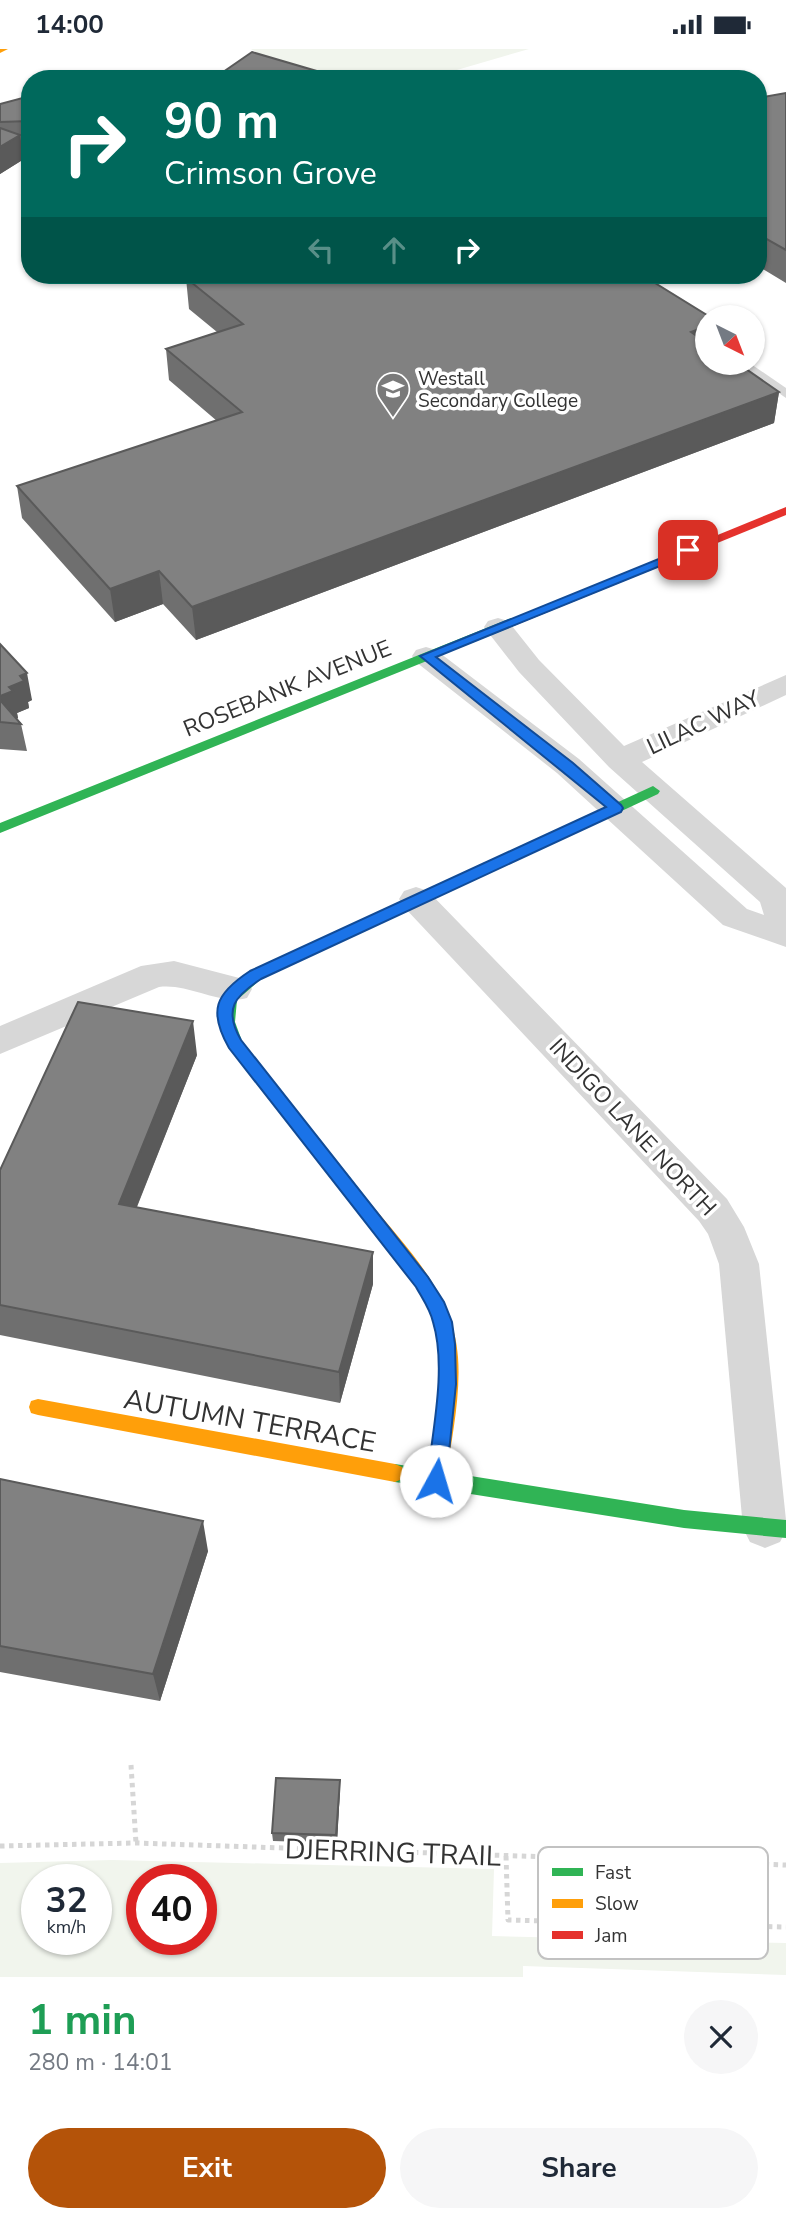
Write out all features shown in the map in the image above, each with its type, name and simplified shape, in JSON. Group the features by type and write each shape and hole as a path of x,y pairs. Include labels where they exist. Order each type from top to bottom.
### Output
{"street":[{"name":"ROSEBANK AVENUE","path":"0,828 786,511"},
{"path":"498,627 529,666 620,760 775,897 786,934"},
{"path":"426,656 568,767 735,917 786,934"},
{"name":"LILAC WAY","path":"620,760 786,684"},
{"path":"436,1481 447,1384 443,1322 422,1282 235,1044 227,1030 224,1015 227,1002 235,989 256,975 653,791"},
{"name":"INDIGO LANE NORTH","path":"416,899 713,1210 725,1227 739,1264 776,1528"},
{"path":"0,1041 153,975 167,972 184,974 235,989"},
{"name":"AUTUMN TERRACE","path":"38,1407 436,1481 684,1519 776,1528"}],"lane":[{"path":"759,375 786,394"}],"path":[{"path":"131,1765 136,1843"},
{"name":"DJERRING TRAIL","path":"0,1846 136,1843 538,1857"},
{"path":"506,1856 508,1920 538,1921"},
{"name":"DJERRING TRAIL","path":"768,1864 786,1865"},
{"path":"768,1927 786,1927"}],"shaded area":[{"path":"251,49 529,49 457,70 285,70"},
{"path":"112,1860 494,1869 492,1936 538,1937 538,1959 768,1959 768,1943 786,1943 786,1975 523,1966 523,1977 0,1977 0,1863"}],"building":[{"path":"252,52 313,70 226,70"},
{"path":"786,93 786,250 767,239 767,96"},
{"path":"21,98 21,121 0,122 0,104"},
{"path":"0,128 20,135 0,147"},
{"path":"193,284 657,284 695,308 695,330 691,332 695,335 695,375 755,375 779,392 192,607 159,571 110,589 17,486 242,412 166,349 243,324"},
{"path":"0,644 27,673 20,676 24,681 9,687 13,691 0,696"},
{"path":"0,700 21,724 0,722"},
{"path":"78,1002 193,1021 119,1204 373,1252 339,1372 0,1305 0,1170"},
{"path":"0,1479 203,1521 153,1674 0,1646"},
{"path":"276,1778 340,1780 336,1835 272,1833"}],"traffic: fast":[{"path":"0,828 511,622"},
{"path":"365,1209 235,1044 226,1013 231,997 256,975 653,791"},
{"path":"395,1473 684,1519 786,1529"}],"traffic: slow":[{"path":"0,50 4,49"},
{"path":"365,1209 425,1286 440,1315 446,1334 450,1376 436,1481"},
{"path":"38,1407 395,1473"}],"traffic: jam":[{"path":"511,622 786,511"}],"place":[{"name":"Westall Secondary College","path":"393,419"}],"route":[{"path":"436,1481 447,1384 443,1322 435,1302 235,1044 227,1030 224,1015 227,1002 235,989 256,975 616,808 426,656 688,550"}]}
